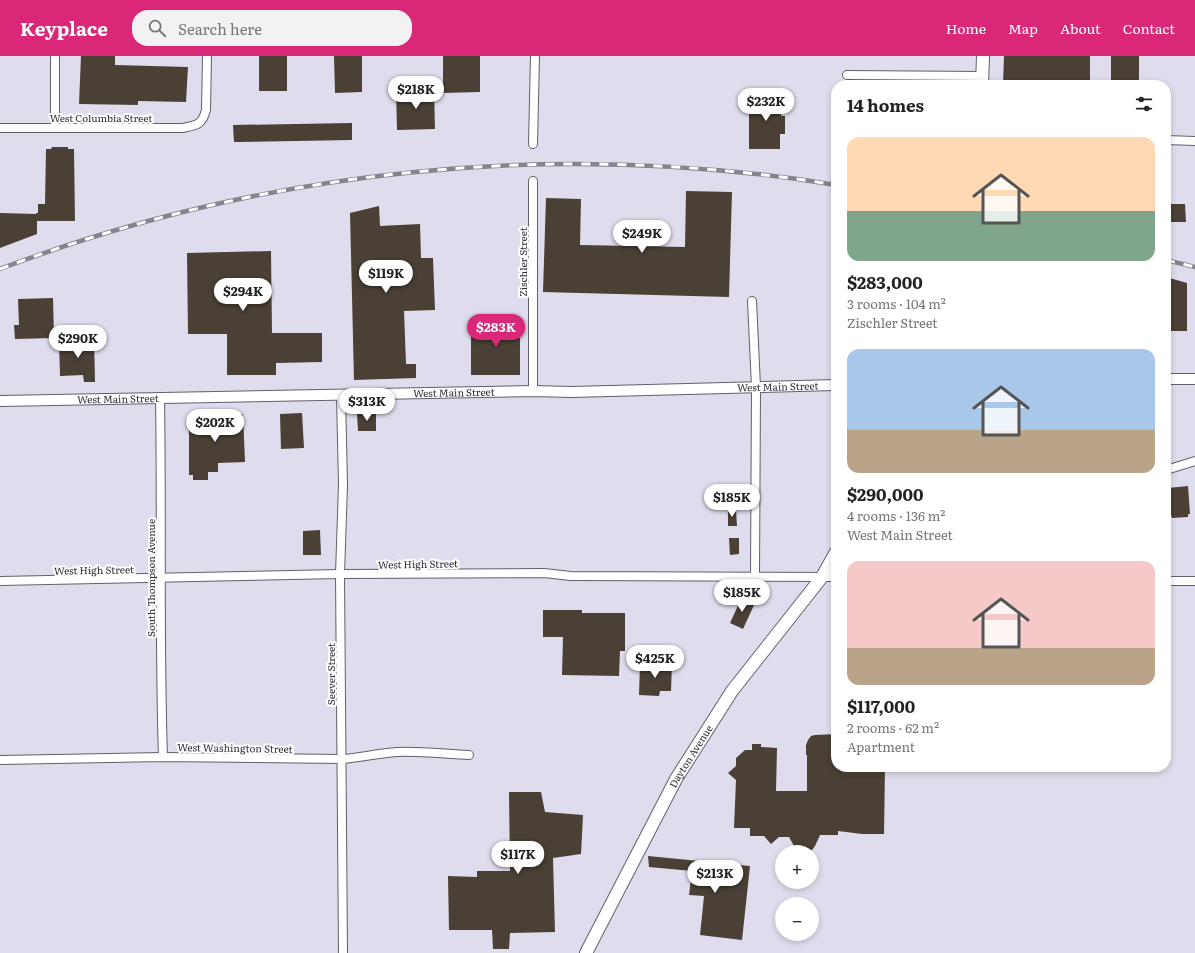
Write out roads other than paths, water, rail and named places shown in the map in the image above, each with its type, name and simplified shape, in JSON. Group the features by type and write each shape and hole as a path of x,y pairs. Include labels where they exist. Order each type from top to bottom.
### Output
{"main road":[{"path":"982,56 982,80"},
{"name":"Dayton Avenue","path":"586,953 676,779 732,691 822,577 831,561"}],"street":[{"path":"55,56 55,128"},
{"name":"West Columbia Street","path":"0,128 183,128 195,126 204,118 206,110 207,56"},
{"path":"533,144 535,56"},
{"path":"847,75 960,80"},
{"path":"1171,140 1195,141"},
{"name":"Zischler Street","path":"533,181 533,391"},
{"path":"752,301 756,387 755,576"},
{"path":"1171,379 1195,379"},
{"name":"West Main Street","path":"0,402 533,391 571,392 831,385"},
{"name":"Seever Street","path":"341,395 342,485 340,574 343,953"},
{"name":"South Thompson Avenue","path":"160,398 160,674 163,757"},
{"path":"1171,468 1195,460"},
{"name":"West High Street","path":"0,581 340,574 544,572 571,576 831,577"},
{"path":"1171,581 1195,581"},
{"name":"West Washington Street","path":"0,760 163,757 342,759 399,752 469,755"}],"railway":[{"path":"0,269 101,235 203,207 307,186 412,172 518,165 625,165 731,171 831,184"},
{"path":"1171,261 1195,267"}]}
